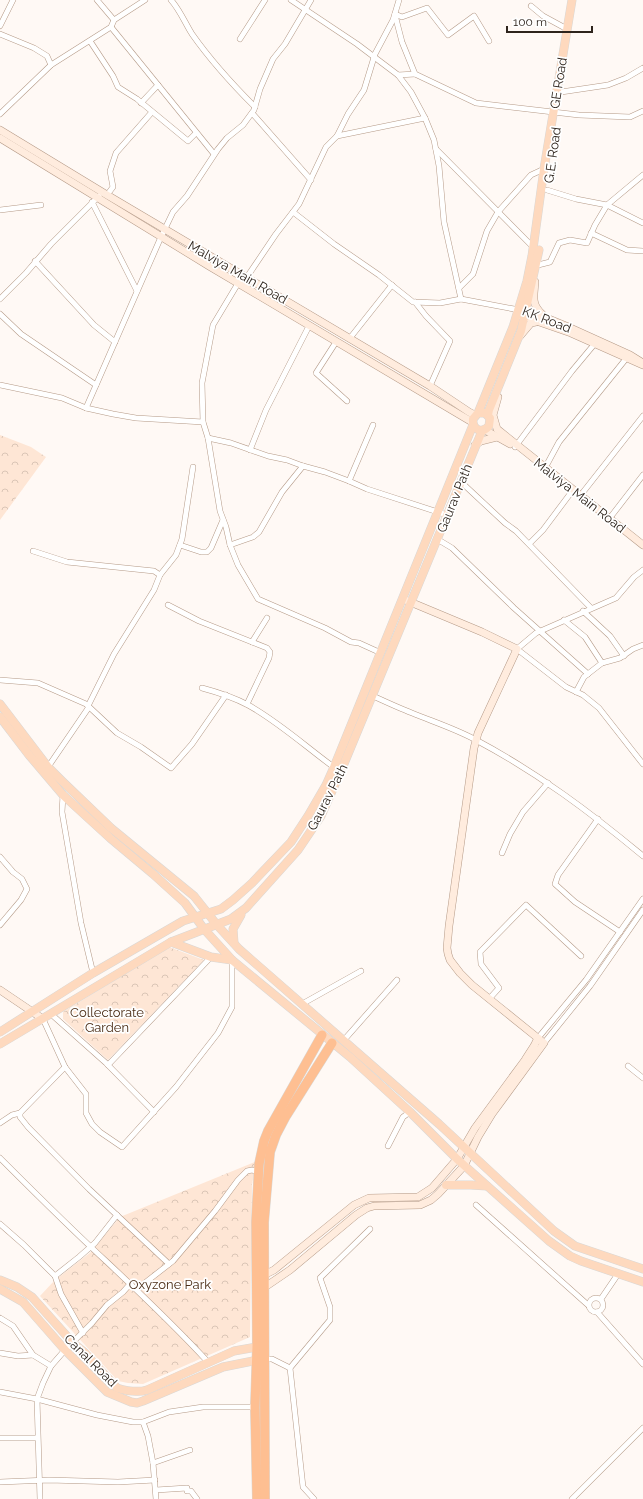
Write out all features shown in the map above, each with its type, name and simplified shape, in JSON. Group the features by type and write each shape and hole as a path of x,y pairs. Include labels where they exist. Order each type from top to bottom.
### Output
{"highway":[{"path":"261,1346 256,1290 260,1277 264,1222 261,1151 268,1131 322,1035"},
{"path":"263,1172 276,1135 297,1098 332,1043"},
{"path":"260,1277 265,1287 261,1346 265,1499"},
{"path":"257,1499 255,1407 261,1359"}],"main road":[{"name":"GE Road","path":"521,311 533,266 544,169 556,112 572,0"},
{"name":"G.E. Road","path":"521,311 534,276 533,266 547,190 556,112 561,92 577,0"},
{"path":"474,419 476,429 483,430 490,424 488,415 518,340 521,311"},
{"path":"0,1032 94,973 183,921 221,909 252,883 291,842 326,785 338,769 402,599 474,419 521,311"},
{"path":"474,419 483,413 488,415"},
{"name":"Gaurav Path","path":"0,1044 171,942 231,920 246,908 298,850 321,816 338,769 373,696 412,603 460,481 483,430"},
{"path":"0,704 73,798 110,838 185,903 204,929 232,960 355,1062 410,1112 464,1166 549,1241 561,1250 581,1261 643,1282"},
{"path":"0,717 62,795 73,798 194,896 217,925 235,944 463,1147 534,1213 567,1241 586,1250 643,1269"},
{"path":"235,944 233,929 235,923 246,908"},
{"path":"171,942 211,957 232,960"},
{"path":"446,1185 487,1186"},
{"name":"Canal Road","path":"0,1280 17,1287 32,1297 73,1343 84,1352 118,1388 140,1392 147,1390 234,1351 261,1346"},
{"name":"Canal Road","path":"0,1289 23,1302 65,1350 107,1392 130,1402 137,1403 154,1397 223,1366 261,1359"}],"street":[{"path":"0,26 13,0"},
{"path":"97,0 114,20"},
{"path":"0,114 51,65 111,27 114,20 145,0"},
{"path":"171,0 192,33 228,80 255,107"},
{"path":"240,39 265,0"},
{"path":"291,0 357,44 398,74 411,92 425,118 436,148 444,222 461,299"},
{"path":"86,408 173,212 187,196 214,154 227,138 243,125 252,113 260,89 273,59 285,44 311,0"},
{"path":"381,653 360,643 351,642 325,628 258,599 238,565 230,545 220,511 208,438 203,422 202,383 213,325 238,284 299,204 326,146 337,136 348,114 364,90 376,54 395,14 399,0"},
{"path":"532,6 543,16 567,29"},
{"path":"395,14 402,17 418,10 428,8 448,35 474,16 489,41"},
{"path":"395,14 402,42 414,74"},
{"path":"111,27 214,154"},
{"path":"0,34 34,48 47,56 51,65"},
{"path":"90,41 113,76 118,87 141,102 188,142 196,133"},
{"path":"561,92 608,84 626,78 643,68"},
{"path":"398,74 414,74 476,103 579,115 630,117 643,111"},
{"path":"141,102 158,85"},
{"path":"0,299 94,200 113,187 110,171 116,153 152,112"},
{"path":"252,113 311,180"},
{"path":"337,136 425,118"},
{"name":"Malviya Main Road","path":"0,130 104,194 166,229 430,386 466,411 474,419"},
{"name":"Malviya Main Road","path":"0,138 94,200 161,237 336,342 452,409 474,419"},
{"path":"436,148 534,248"},
{"path":"459,288 472,274 487,231 498,212 531,175 544,169"},
{"path":"533,266 550,262 560,243 570,240 587,243 607,205 643,175"},
{"path":"547,190 576,199 607,205 643,224"},
{"path":"94,200 137,291"},
{"path":"0,210 41,205"},
{"path":"293,212 334,244 358,259 413,302 440,303 461,299 521,311"},
{"path":"591,233 627,250 643,251"},
{"path":"35,261 94,325 114,342"},
{"path":"534,276 534,303 537,310 543,316"},
{"path":"350,338 392,285"},
{"path":"415,302 450,341 430,386"},
{"name":"KK Road","path":"521,311 543,316 643,364"},
{"name":"KK Road","path":"521,311 536,322 597,342"},
{"path":"0,314 21,334 96,385"},
{"path":"518,340 531,323 536,322"},
{"path":"250,450 266,410 309,326"},
{"path":"336,342 316,373 347,401"},
{"path":"516,446 572,371 597,342"},
{"path":"545,468 560,442 629,357"},
{"path":"502,379 501,388 493,415 498,429 516,446"},
{"path":"0,385 62,398 86,408 136,418 203,422"},
{"path":"580,496 643,416"},
{"path":"349,480 373,425"},
{"path":"483,430 516,446"},
{"path":"475,445 481,441 497,437"},
{"path":"208,438 231,443 287,460 349,480 367,489 447,515"},
{"name":"Malviya Main Road","path":"516,446 643,545"},
{"path":"230,545 253,537 259,532 282,492 303,466"},
{"path":"48,766 88,706 114,654 154,590 160,575 176,555 182,539 193,467"},
{"path":"609,519 643,475"},
{"path":"460,481 529,544 590,608"},
{"path":"529,544 544,530 573,490"},
{"path":"180,545 201,552 207,552 211,548 223,520"},
{"path":"437,539 452,548 539,631 588,674"},
{"path":"32,551 67,562 154,571 160,575"},
{"path":"544,1043 472,985 450,960 447,948 455,879 476,740 517,649 539,631 616,598 634,577 643,570"},
{"path":"402,599 482,632 517,649 566,687 599,708 643,764"},
{"path":"168,605 199,621 267,648 270,652 269,658 247,704"},
{"path":"583,611 610,636 624,656"},
{"path":"252,642 267,618"},
{"path":"564,620 585,637 602,663"},
{"path":"576,692 584,677 602,663 620,658 643,644"},
{"path":"0,680 38,683 88,706 117,733 141,747 170,768 192,744 226,695"},
{"path":"202,688 226,695 247,704 271,719 338,769"},
{"path":"373,696 476,740 548,783 598,819 643,856"},
{"path":"502,853 510,834 523,812 548,783"},
{"path":"62,795 62,812 80,916 94,973"},
{"path":"598,819 558,875 555,884 575,902 620,932"},
{"path":"0,857 13,872 22,879 27,889 21,900 0,925"},
{"path":"260,1277 297,1252 354,1205 369,1198 418,1197 432,1188 457,1159 474,1128 534,1046 538,1038 586,980 643,899"},
{"path":"490,999 499,988 481,964 480,952 526,905 581,956"},
{"path":"256,1290 265,1287 290,1270 362,1211 381,1205 420,1205 431,1200 464,1166 478,1137 492,1114 544,1043 590,986 643,910"},
{"path":"108,1065 211,957"},
{"path":"0,990 43,1018 65,1067 86,1094 86,1113 92,1124 100,1132 122,1147 176,1087 218,1033 232,1007 232,960"},
{"path":"302,1004 361,971"},
{"path":"344,1040 397,980"},
{"path":"51,1014 108,1065 154,1112"},
{"path":"628,1066 643,1078"},
{"path":"0,1123 20,1113 65,1067"},
{"path":"388,1146 403,1117 410,1112"},
{"path":"20,1113 20,1117 28,1127 169,1264"},
{"path":"0,1158 131,1283 208,1362"},
{"path":"137,1289 169,1264 194,1237 238,1180 247,1171 252,1170 263,1172"},
{"path":"476,1205 588,1305 592,1312 597,1312 643,1364"},
{"path":"55,1276 91,1246 117,1215"},
{"path":"0,1224 24,1245 55,1276 61,1294 83,1332"},
{"path":"314,1499 303,1487 290,1368 330,1320 330,1307 320,1278 370,1229"},
{"path":"601,1299 618,1274"},
{"path":"40,1499 38,1481 37,1399 43,1382 52,1366 65,1350 107,1305 123,1292 131,1283"},
{"path":"588,1305 591,1300 597,1298 601,1299"},
{"path":"597,1312 603,1306 601,1299"},
{"path":"0,1318 13,1326 33,1355 52,1366"},
{"path":"0,1353 18,1356 33,1355"},
{"path":"261,1359 272,1360 284,1364 290,1368"},
{"path":"0,1392 37,1399 116,1419 143,1422 169,1412 203,1407 255,1407"},
{"path":"143,1422 148,1436 153,1463 156,1499"},
{"path":"572,1499 643,1428"},
{"path":"0,1438 37,1438"},
{"path":"153,1463 190,1450"},
{"path":"0,1482 118,1482 155,1480"},
{"path":"156,1490 187,1488 187,1491 191,1491 197,1499"}],"green space":[{"path":"0,435 31,447 46,457 0,520"},
{"name":"Collectorate Garden","path":"169,947 204,960 108,1060 63,1019 63,1012"},
{"name":"Oxyzone Park","path":"257,1161 252,1184 250,1337 143,1384 118,1381 40,1296 54,1281 91,1252 120,1217"}]}
